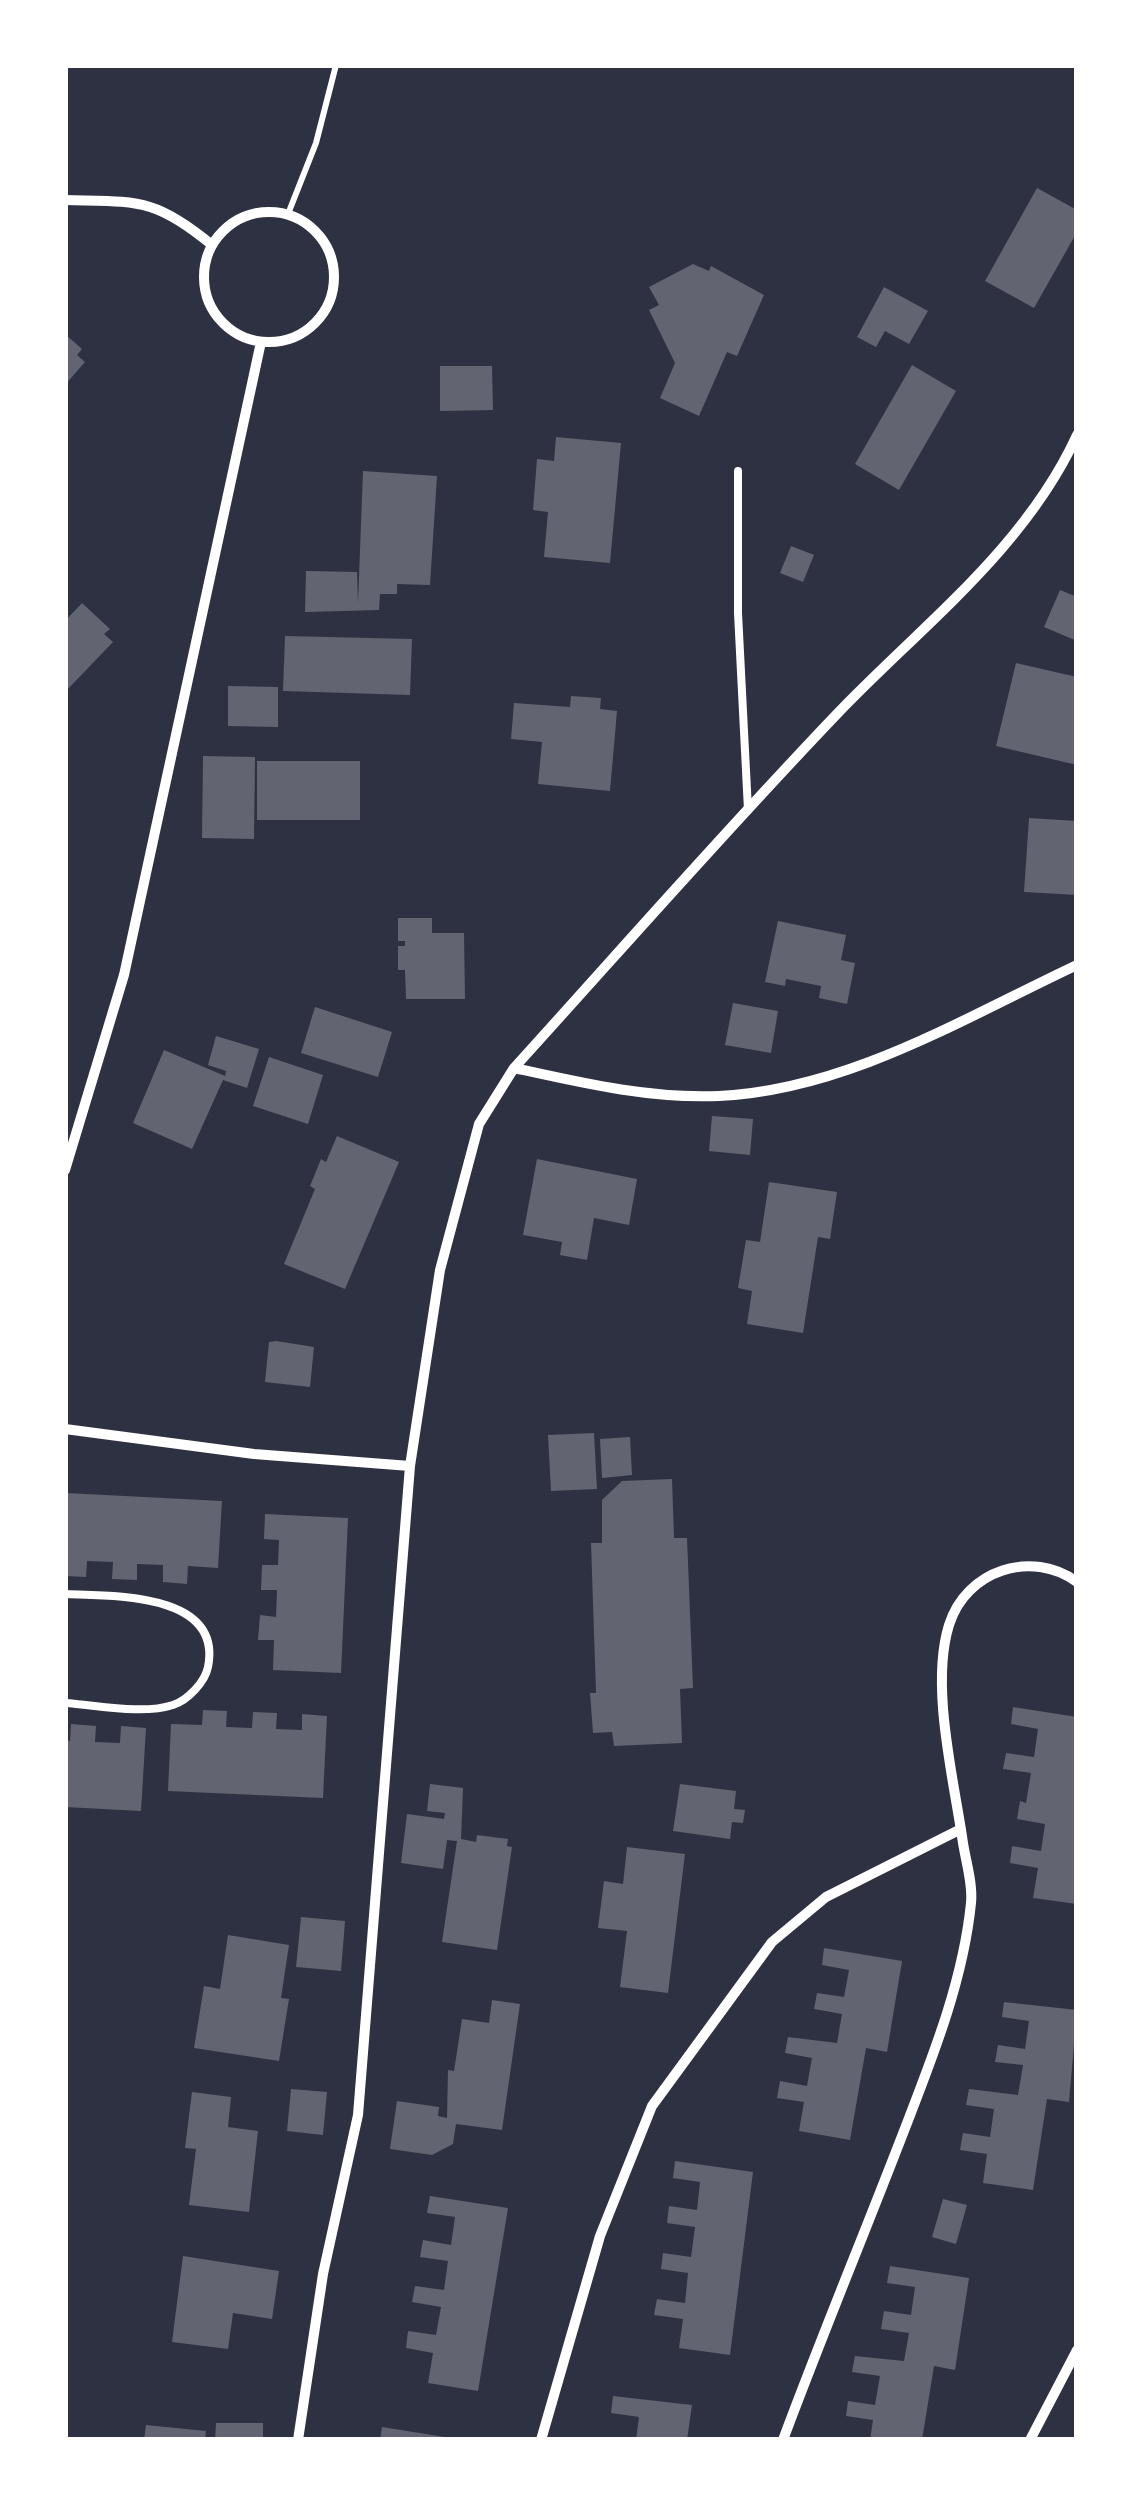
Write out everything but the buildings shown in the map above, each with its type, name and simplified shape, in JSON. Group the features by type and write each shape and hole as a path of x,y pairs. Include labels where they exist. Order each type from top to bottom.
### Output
{"street":[{"path":"65,200 133,201 164,208 212,245"},
{"path":"266,211 288,214 314,231 332,258 335,279 331,301 303,333 283,341 261,342 240,336 211,306 205,275 212,245 226,228 245,216 266,211"},
{"path":"65,1170 124,975 261,342"},
{"path":"298,2440 323,2274 358,2115 410,1466 440,1270 478,1124 514,1068 748,810 890,658 954,603 1036,502 1064,462 1077,435"},
{"path":"514,1068 597,1087 665,1095 720,1096 776,1089 835,1075 1077,964"},
{"path":"65,1429 254,1454 410,1466"},
{"path":"783,2440 931,2060 960,1964 972,1899 941,1669 949,1624 965,1592 998,1570 1028,1564 1063,1572 1077,1582"},
{"path":"542,2440 600,2236 652,2106 772,1942 826,1897 961,1829"},
{"path":"1030,2440 1077,2350"}],"lane":[{"path":"738,471 738,612 748,810"},
{"path":"65,1594 164,1604 200,1628 209,1646 208,1670 194,1692 173,1705 65,1703"}],"path":[{"path":"288,214 316,143 336,65"}]}
